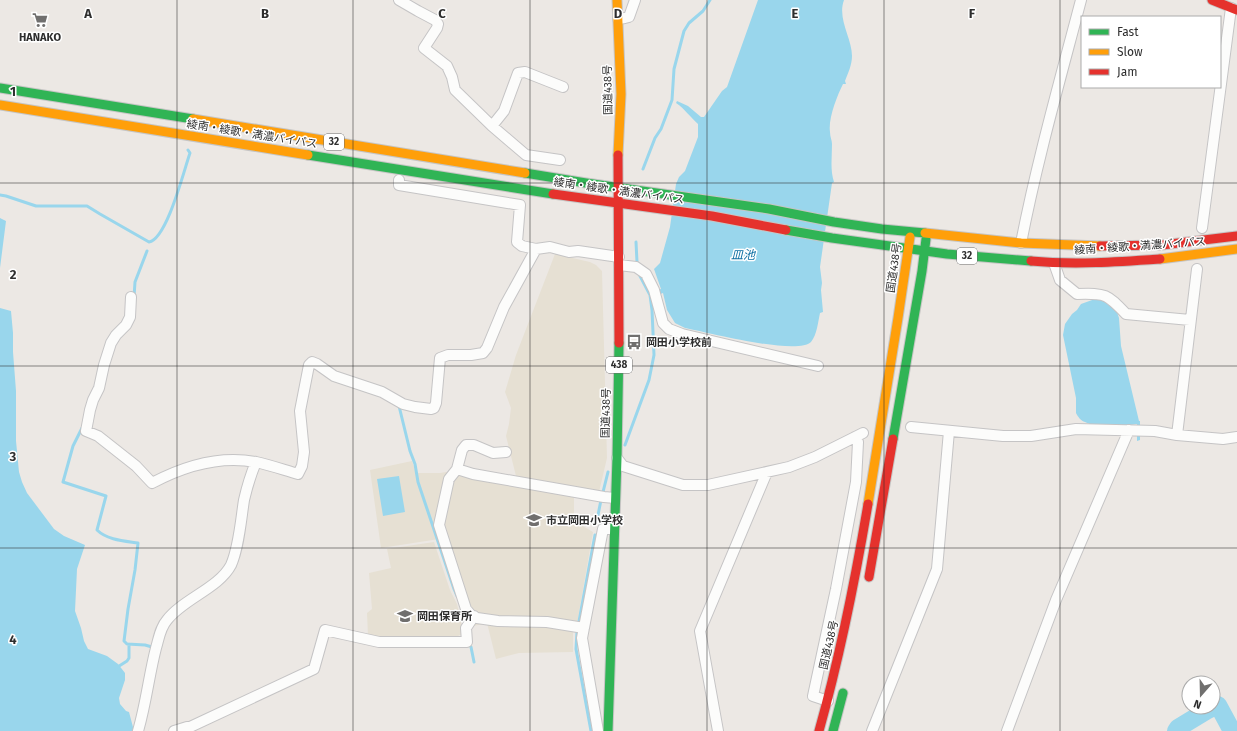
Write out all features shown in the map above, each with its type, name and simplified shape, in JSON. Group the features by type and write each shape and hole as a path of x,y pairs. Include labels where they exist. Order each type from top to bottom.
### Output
{"main road":[{"name":"国道438号","path":"608,731 617,458 619,340 618,187 621,94 617,0"},
{"path":"1212,0 1234,9"},
{"name":"綾南・綾歌・満濃バイパス","path":"0,88 277,134 769,209 834,222 882,229 1021,243 1098,246 1162,245 1237,236"},
{"name":"綾南・綾歌・満濃バイパス","path":"0,105 584,199 712,216 832,238 925,251 1019,261 1103,263 1162,259 1237,249"},
{"name":"国道438号","path":"819,731 843,642 863,540 911,232"},
{"path":"867,588 927,233"},
{"path":"833,731 845,686"}],"street":[{"path":"399,0 418,12 436,20 438,24 437,28 424,48 447,66 455,90 526,156 560,160"},
{"path":"618,19 629,17 635,0"},
{"path":"1021,243 1028,206 1081,0"},
{"path":"1202,228 1234,9"},
{"path":"492,126 504,111 518,73 525,72 563,87"},
{"path":"399,180 399,185 521,204 517,242 522,246 536,249 550,247 569,252 578,251 619,261 636,267 646,274 655,292 663,324 669,329 682,334 818,366"},
{"path":"131,297 130,317 126,325 116,334 111,343 99,388 90,410 86,431 98,436 136,466 152,483 172,473 216,460 256,462 298,474 302,466 304,452 300,411 309,365 312,362 334,376 382,392 403,404 415,407 434,408 436,403 440,358 482,353 487,348 504,306 536,249"},
{"path":"1054,263 1060,280 1078,294 1093,293 1104,295 1112,299 1126,314 1190,320"},
{"path":"1176,435 1197,269"},
{"path":"911,427 1003,436 1031,436 1076,429 1155,431 1222,440 1237,437"},
{"path":"872,731 937,569 949,430"},
{"path":"1007,731 1056,600 1136,430"},
{"path":"617,458 623,466 683,484 708,484 789,467 815,457 859,435 856,482 836,589 813,696 828,701"},
{"path":"506,452 493,453 474,445 466,445 462,450 457,468 449,479 439,525 466,609 471,615 477,618 498,621 547,622 580,628"},
{"path":"138,731 154,656 163,625 168,618 184,605 220,579 231,565 235,552 249,480 256,462"},
{"path":"457,468 472,474 604,498 615,498"},
{"path":"718,731 700,631 767,472"},
{"path":"598,731 580,628 602,529 614,529"},
{"path":"174,731 190,727 314,669 325,630 379,642 466,642 466,628 474,616"}],"shaded area":[{"path":"555,254 590,262 602,271 607,458 599,492 516,476 506,436 511,408 505,392 516,355"},
{"path":"412,461 416,473 446,472 574,496 574,516 581,525 593,532 576,630 573,630 573,652 519,653 496,659 487,623 469,627 439,539 381,548 370,470"},
{"path":"434,542 450,590 457,604 463,631 462,634 448,637 396,638 368,636 367,613 372,609 369,573 391,568 387,549"}],"water":[{"name":"皿池","path":"758,0 844,0 842,7 843,21 850,42 852,56 850,69 845,81 846,84 843,84 838,95 830,121 834,182 832,183 820,267 823,312 820,313 815,336 811,342 802,346 771,345 751,342 685,328 675,323 667,310 663,293 658,295 657,290 661,289 654,269 660,263 670,227 676,184 679,177 685,171 698,137 698,124 676,103 677,101 688,106 701,117 704,117 722,91 727,87"},
{"path":"0,218 6,221 0,268"},
{"path":"1095,299 1104,301 1117,312 1119,318 1121,346 1140,421 1140,440 1137,441 1137,424 1103,426 1090,424 1082,421 1076,413 1076,398 1063,335 1065,324 1072,314 1081,304"},
{"path":"0,308 11,311 16,391 16,441 19,472 22,482 27,493 54,529 64,536 85,545 77,569 75,611 88,649 107,656 118,664 125,673 125,680 119,698 120,704 126,711 129,712 134,731 0,731"},
{"path":"399,476 405,512 383,516 377,479"}],"waterway":[{"path":"643,169 672,100 674,69 684,31 689,23 703,11 710,0"},
{"path":"0,195 36,206 87,206 149,242 156,238 162,229 174,203 190,153 188,150"},
{"path":"636,242 637,262"},
{"path":"134,297 135,282 147,251"},
{"path":"625,445 649,380 654,355 650,295 640,276"},
{"path":"399,406 410,451 415,464 418,482 457,596"},
{"path":"82,428 73,446 63,482 106,496 97,530 111,538 138,543 124,641 127,644 152,647"},
{"path":"603,492 608,472"},
{"path":"597,520 601,500"},
{"path":"591,731 576,649 577,632 595,535"},
{"path":"462,610 465,621"},
{"path":"116,668 129,658 129,644"},
{"path":"471,647 474,662"},
{"path":"1176,731 1178,728 1218,705 1232,731"}],"traffic: fast":[{"path":"0,88 193,119"},
{"path":"308,155 553,194"},
{"path":"525,173 769,209 834,222 925,233"},
{"path":"786,230 947,254 1031,261"},
{"path":"893,439 922,271 926,239"},
{"path":"608,731 617,458 619,343"},
{"path":"833,731 843,693"}],"traffic: slow":[{"path":"617,0 621,94 618,155"},
{"path":"0,105 308,155"},
{"path":"193,119 525,173"},
{"path":"925,233 1021,243 1100,246"},
{"path":"868,504 910,237"},
{"path":"1160,259 1237,249"}],"traffic: jam":[{"path":"1212,0 1237,10"},
{"path":"618,155 619,343"},
{"path":"553,194 712,216 786,230"},
{"path":"1100,246 1162,245 1237,236"},
{"path":"1031,261 1079,263 1160,259"},
{"path":"869,577 893,439"},
{"path":"819,731 834,675 858,561 868,504"}],"place":[{"name":"HANAKO","path":"40,20"},
{"name":"岡田小学校前","path":"634,342"},
{"name":"市立岡田小学校","path":"534,520"},
{"name":"岡田保育所","path":"405,616"}]}
